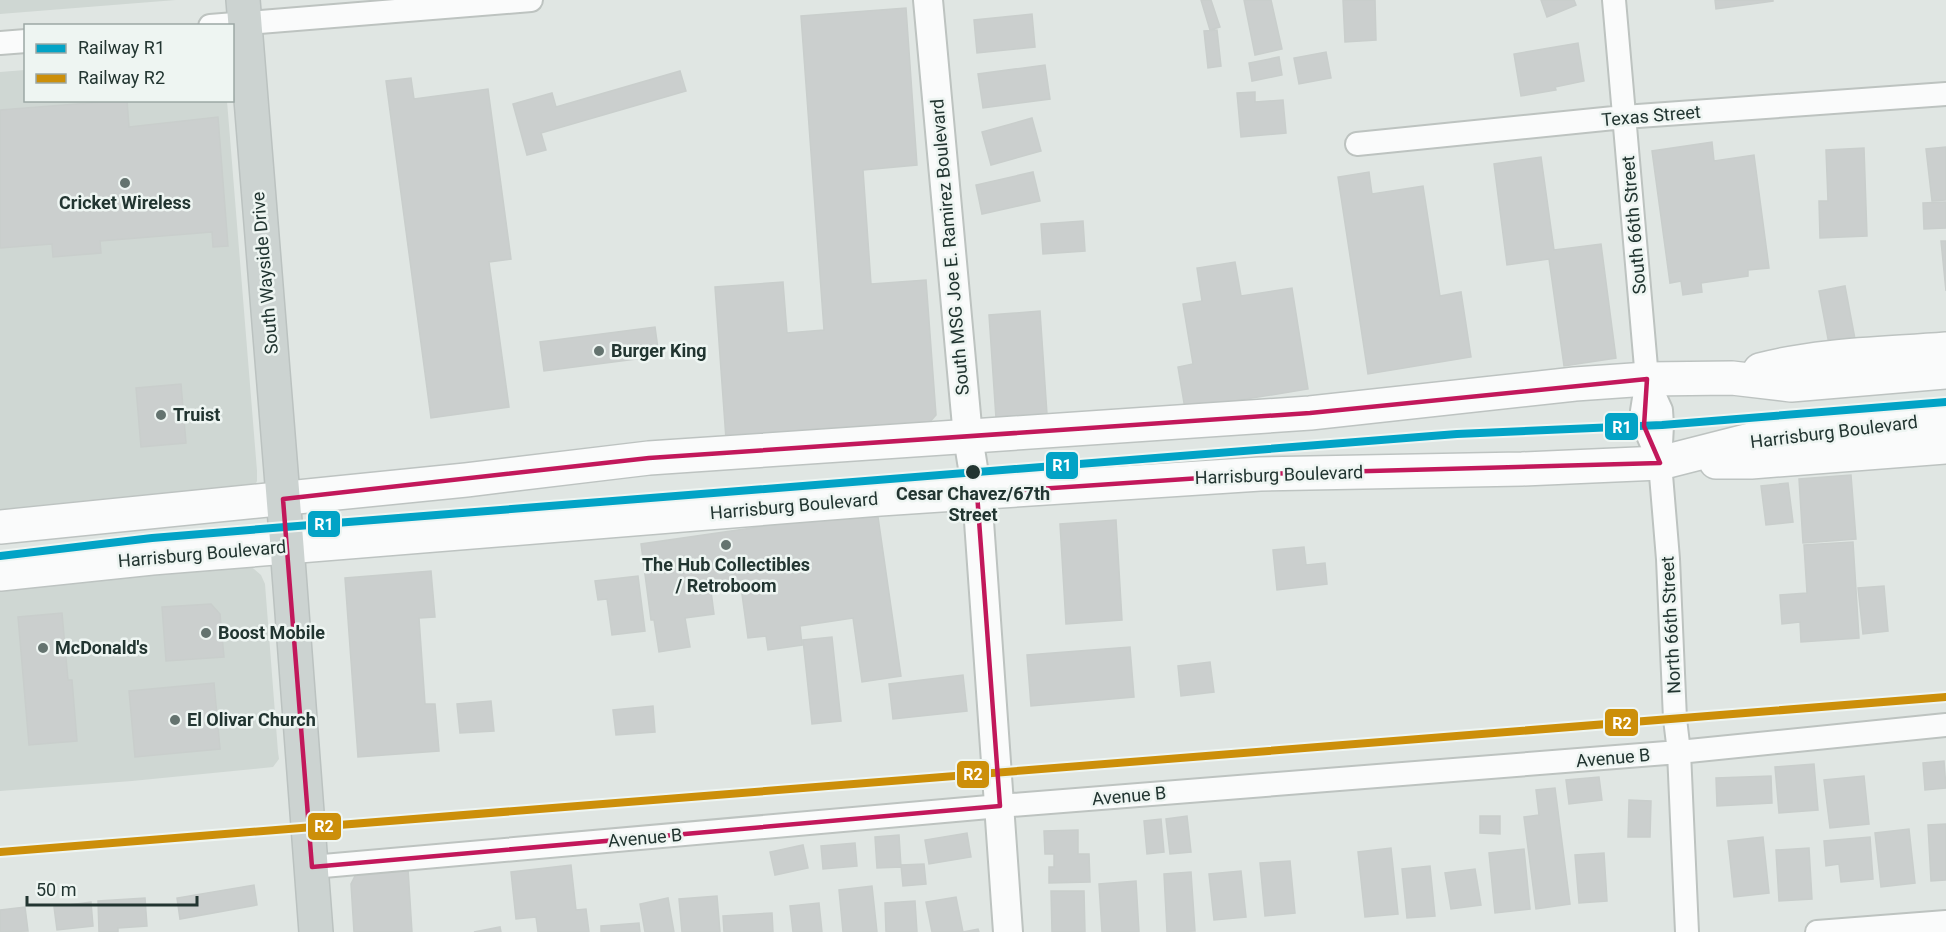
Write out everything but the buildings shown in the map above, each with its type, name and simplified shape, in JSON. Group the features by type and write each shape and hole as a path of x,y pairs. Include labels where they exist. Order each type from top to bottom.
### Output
{"main road":[{"name":"South Wayside Drive","path":"243,11 316,932"},
{"path":"1732,378 1786,363 1946,349"},
{"path":"0,527 466,480 649,458 1310,413 1575,384 1647,379 1732,378 1791,385 1946,372"},
{"name":"Harrisburg Boulevard","path":"0,574 287,546 868,500 1260,474 1660,463 1766,436 1946,419"},
{"path":"1660,463 1751,462 1946,447"}],"street":[{"path":"214,24 243,11 531,0"},
{"name":"South MSG Joe E. Ramirez Boulevard","path":"928,0 968,437 977,493 1008,932"},
{"name":"South 66th Street","path":"1614,0 1647,379 1661,410 1660,463"},
{"path":"0,43 24,41"},
{"name":"Texas Street","path":"1357,144 1624,117 1946,94"},
{"name":"North 66th Street","path":"1660,463 1668,559 1688,932"},
{"name":"Avenue B","path":"312,867 1000,806 1679,753 1946,725"},
{"path":"1817,932 1946,922"}],"highlighted area":[{"path":"1647,379 1644,426 1660,463 1260,474 977,493 1000,806 312,867 283,499 649,458 1310,413"}],"shaded area":[{"path":"0,0 176,0 0,14"},
{"path":"24,70 24,102 227,102 257,471 254,488 0,518 0,72"},
{"path":"246,562 261,575 265,584 279,759 273,767 0,791 0,583"}],"railway":[{"path":"0,852 1946,697"}],"rail line":[{"name":"R1","path":"0,556 152,538 1457,434 1662,425 1946,402"},
{"name":"R2","path":"0,852 1946,697"}],"place":[{"name":"Cricket Wireless","path":"125,183"},
{"name":"Burger King","path":"599,351"},
{"name":"Truist","path":"161,415"},
{"name":"Cesar Chavez/67th Street","path":"973,472"},
{"name":"The Hub Collectibles / Retroboom","path":"726,545"},
{"name":"Boost Mobile","path":"206,633"},
{"name":"McDonald's","path":"43,648"},
{"name":"El Olivar Church","path":"175,720"}]}
